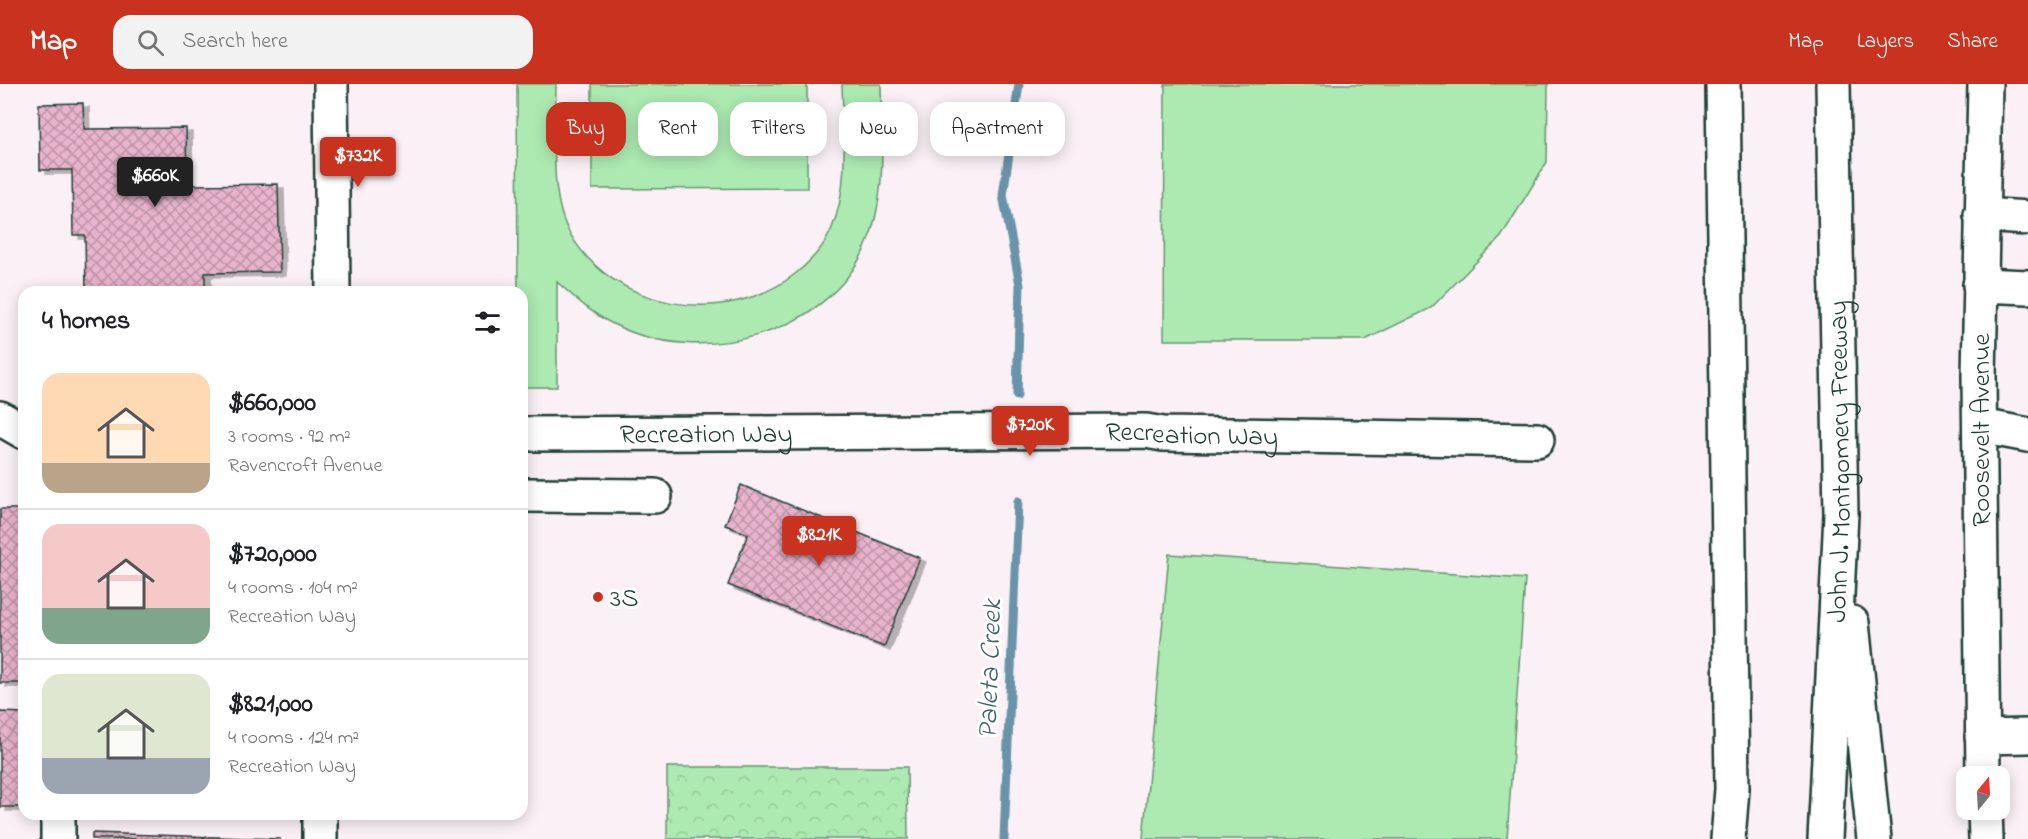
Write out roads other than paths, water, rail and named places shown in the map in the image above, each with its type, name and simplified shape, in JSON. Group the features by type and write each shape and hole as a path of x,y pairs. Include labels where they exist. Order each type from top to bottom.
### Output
{"main road":[{"path":"331,84 333,286"},
{"path":"1723,84 1732,789 1728,839"},
{"name":"John J. Montgomery Freeway","path":"1825,839 1841,514 1833,84"},
{"name":"Roosevelt Avenue","path":"1983,766 1980,285 1985,84"},
{"path":"1981,215 2028,218"},
{"path":"1980,285 2028,287"},
{"path":"0,418 18,428"},
{"path":"1981,426 2028,435"},
{"name":"Recreation Way","path":"528,434 1146,431 1174,434 1537,440"},
{"path":"528,495 655,496"},
{"path":"1841,514 1874,839"},
{"path":"1982,737 2028,736"},
{"path":"58,820 58,839"},
{"path":"320,820 320,839"},
{"path":"1985,820 1986,839"}],"waterway":[{"name":"Paleta Creek","path":"1017,396 1020,285 1003,195 1019,84"},
{"name":"Paleta Creek","path":"1004,839 1018,501"}],"place":[{"name":"3S","path":"598,597"}]}
